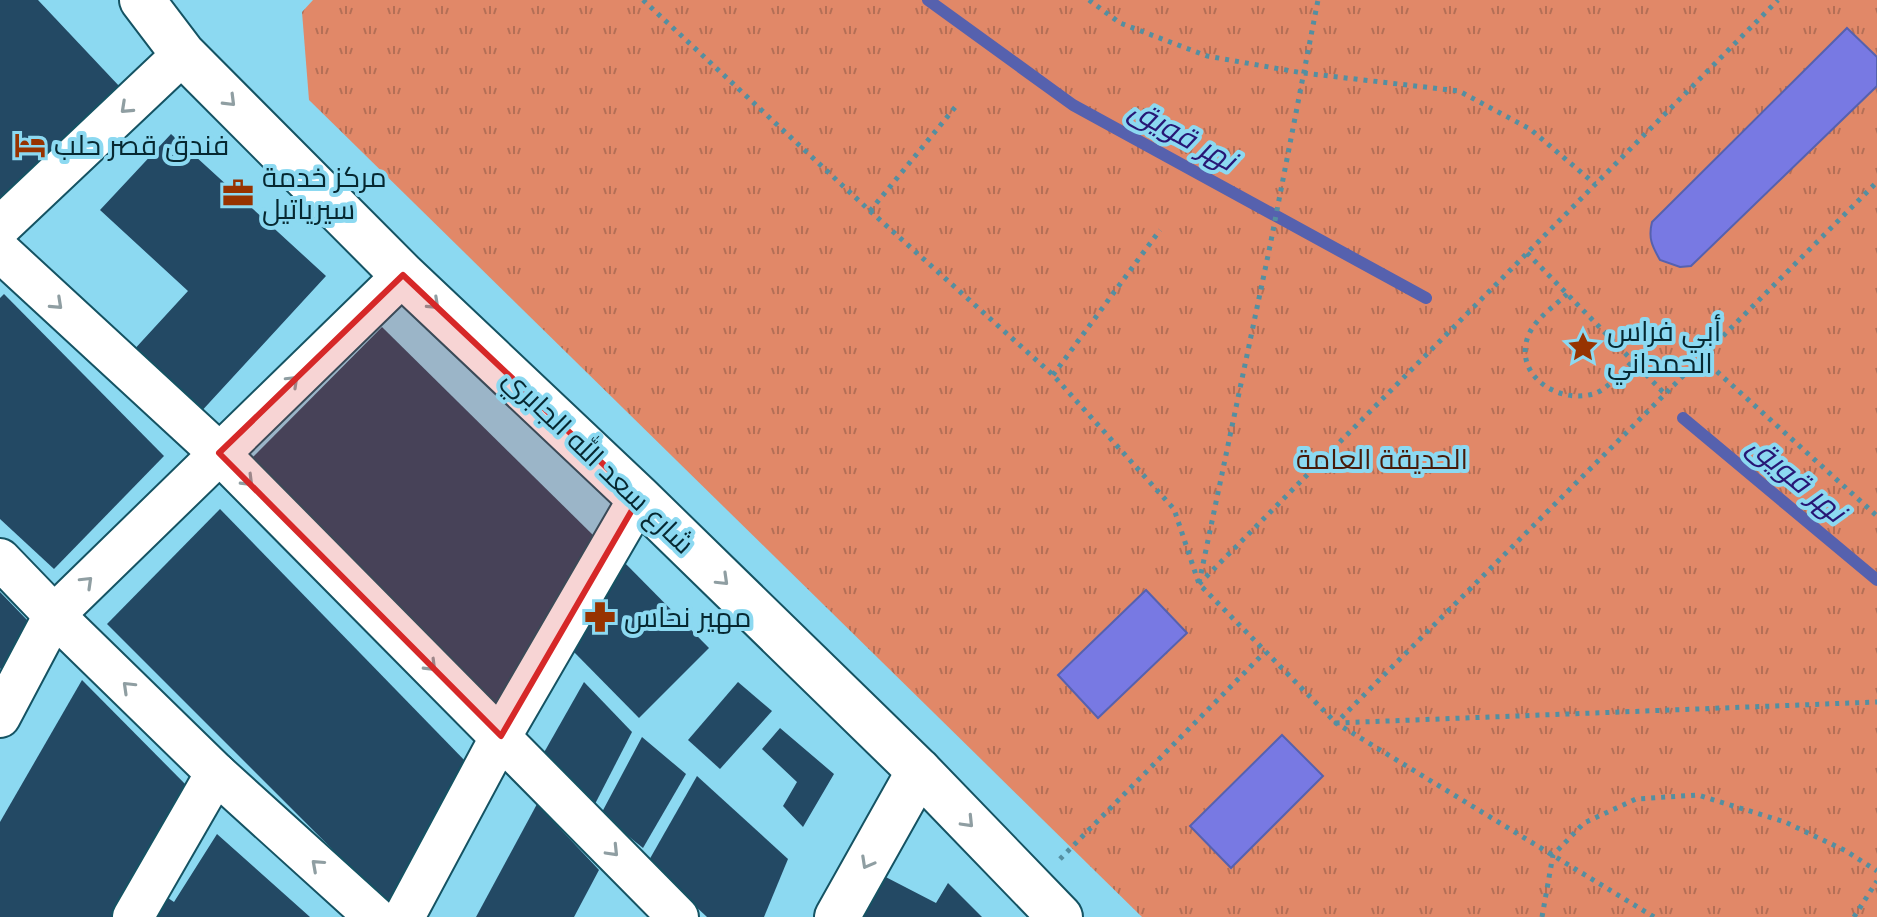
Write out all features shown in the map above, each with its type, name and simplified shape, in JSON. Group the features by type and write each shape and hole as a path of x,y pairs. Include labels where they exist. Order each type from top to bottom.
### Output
{"main road":[{"name":"شارع سعد الله الجابري","path":"142,0 183,54 403,275 639,498 919,771 1046,903"},
{"path":"837,917 919,771"}],"street":[{"path":"0,227 183,54"},
{"path":"0,251 219,453 678,917"},
{"path":"0,717 54,615 403,275"},
{"path":"404,917 501,736 639,498"},
{"path":"0,559 216,773 375,917"},
{"path":"133,917 216,773"}],"path":[{"path":"643,0 870,211 1053,375 1174,509 1199,584 1336,723 1654,917"},
{"path":"1089,0 1120,23 1207,56 1303,73 1459,91 1530,129 1595,184"},
{"path":"1199,584 1318,0"},
{"path":"1199,584 1778,0"},
{"path":"870,211 957,105"},
{"path":"1336,723 1877,182"},
{"path":"1871,188 1877,193"},
{"path":"1053,375 1160,230"},
{"path":"1527,253 1665,394"},
{"path":"1567,294 1538,320 1529,335 1525,351 1529,372 1551,389 1582,396 1598,393 1633,361"},
{"path":"1702,358 1877,516"},
{"path":"1046,903 1265,652"},
{"path":"1336,723 1877,702"},
{"path":"1542,917 1553,855 1584,823 1636,799 1698,795 1785,822 1846,851 1877,871"},
{"path":"1854,917 1877,881"}],"highlighted area":[{"path":"403,275 639,498 501,736 219,453"}],"green space":[{"name":"الحديقة العامة","path":"313,0 1877,0 1877,917 1142,917 309,100 302,12"}],"shaded area":[{"path":"1847,28 1877,57 1877,86 1691,266 1680,267 1660,260 1650,233 1652,222"},
{"path":"1146,590 1187,633 1098,718 1058,675"},
{"path":"1282,735 1323,776 1231,868 1190,826"}],"building":[{"name":"فندق قصر حلب","path":"0,0 38,0 120,87 0,202"},
{"path":"171,134 326,276 198,415 131,353 188,291 100,210"},
{"path":"4,294 164,456 54,569 0,519 0,298"},
{"path":"382,327 596,538 496,712 249,461"},
{"path":"220,509 470,766 392,909 107,624"},
{"path":"618,556 709,648 639,718 572,650"},
{"path":"0,592 29,622 2,671 0,668"},
{"path":"82,680 193,792 122,917 0,917 0,822"},
{"path":"584,682 632,732 595,804 542,756"},
{"path":"738,682 772,711 720,769 688,740"},
{"path":"780,728 834,774 803,827 783,806 797,782 762,749"},
{"path":"642,737 686,774 643,848 601,814"},
{"path":"697,776 788,859 764,917 707,917 648,862"},
{"path":"537,804 599,870 574,917 476,917"},
{"path":"217,834 310,917 156,917 168,898 174,902"},
{"path":"876,872 936,903 948,883 982,917 850,917"}],"waterway":[{"name":"نهر قويق","path":"928,0 1073,105 1426,298"},
{"name":"نهر قويق","path":"1683,418 1877,580"}],"place":[{"name":"فندق قصر حلب","path":"30,145"},
{"name":"مركز خدمة سيرياتيل","path":"238,193"},
{"name":"أبي فراس الحمداني","path":"1583,347"},
{"name":"مهير نحاس","path":"600,617"}]}
